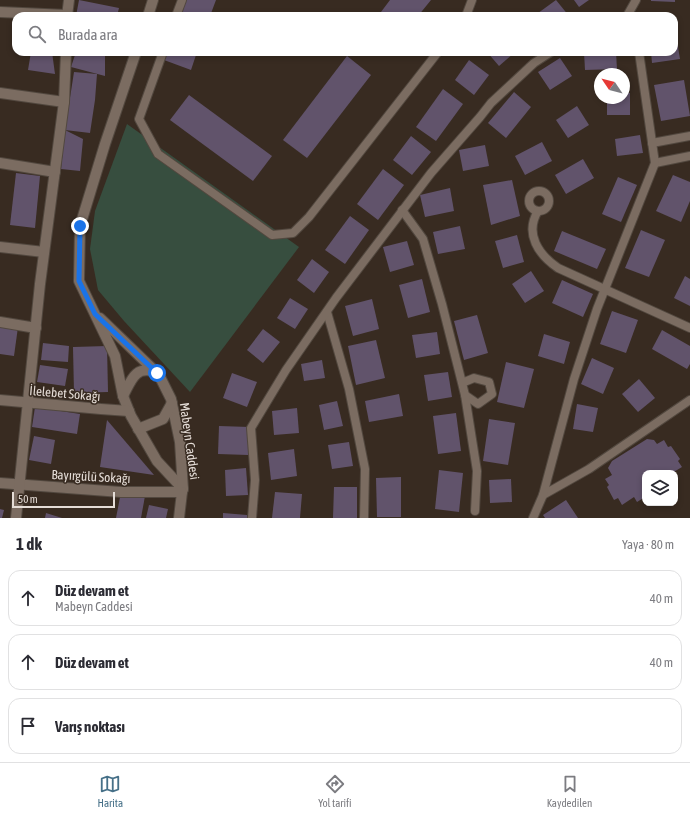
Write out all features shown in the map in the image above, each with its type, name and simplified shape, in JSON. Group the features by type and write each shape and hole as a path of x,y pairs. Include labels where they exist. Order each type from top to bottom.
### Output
{"street":[{"path":"68,12 69,0"},
{"path":"149,12 153,0"},
{"path":"0,12 12,13"},
{"path":"16,518 44,252 64,102 66,56"},
{"path":"95,314 79,281 80,226 104,144 135,56"},
{"path":"0,93 64,102"},
{"path":"0,163 55,172"},
{"path":"0,247 44,252"},
{"name":"Mabeyn Caddesi","path":"95,314 157,373 172,399 180,442 183,490 179,518"},
{"name":"Mabeyn Caddesi","path":"95,314 116,356 123,396 129,411 157,461 183,490"},
{"path":"0,322 36,328"},
{"path":"123,396 133,378 139,372 147,369 157,373"},
{"name":"İlelebet Sokağı","path":"0,400 129,411"},
{"path":"138,429 163,419 172,403"},
{"name":"Bayırgülü Sokağı","path":"0,483 121,492 183,490"}],"lane":[{"path":"178,12 182,0"},
{"path":"468,12 472,0"},
{"path":"629,12 636,0"},
{"path":"162,56 139,119 158,154 272,235 293,233 309,217 435,56"},
{"path":"252,518 255,480 251,428 286,370 336,298 431,173 491,103 534,63 545,56"},
{"path":"533,518 544,495 574,379 597,309 655,163 640,56"},
{"path":"652,143 690,136"},
{"path":"655,163 690,156"},
{"path":"402,210 423,239 442,304 465,395 476,471 475,511"},
{"path":"538,211 533,222 532,235 541,254 549,262 558,268 690,328"},
{"path":"327,312 349,389 365,469 364,518"},
{"path":"462,383 474,378 489,382 492,394 478,404 465,395"},
{"path":"544,495 589,469 690,400"}],"green space":[{"path":"127,124 299,247 190,392 124,321 98,290 90,249 95,211"}],"building":[{"path":"79,0 119,8 118,12 77,12"},
{"path":"186,0 216,0 212,12 182,12"},
{"path":"390,0 431,0 421,12 381,12"},
{"path":"556,0 566,12 540,12"},
{"path":"574,0 589,0 579,7"},
{"path":"675,0 675,2 651,1"},
{"path":"678,47 680,59 652,63 651,56 678,56"},
{"path":"30,56 53,56 55,74 28,70"},
{"path":"75,56 105,56 105,76 71,67"},
{"path":"166,56 196,56 191,70 164,60"},
{"path":"347,56 371,75 307,158 283,140"},
{"path":"490,56 510,56 499,66"},
{"path":"584,56 616,56 617,68 594,68 594,70 585,70"},
{"path":"560,58 572,76 550,90 538,72"},
{"path":"469,60 489,75 474,95 455,80"},
{"path":"74,72 97,74 90,133 65,130"},
{"path":"684,80 690,116 661,121 654,85"},
{"path":"443,89 463,104 436,141 416,127"},
{"path":"514,92 531,107 506,138 488,123"},
{"path":"189,95 272,156 253,181 170,120"},
{"path":"607,104 630,104 630,115 607,115"},
{"path":"577,106 589,125 568,138 556,120"},
{"path":"65,130 83,139 80,171 61,169"},
{"path":"640,135 643,153 617,156 615,139"},
{"path":"411,136 431,152 412,175 393,160"},
{"path":"542,142 552,161 525,175 515,156"},
{"path":"485,145 489,166 463,171 459,150"},
{"path":"583,159 594,178 566,194 555,175"},
{"path":"383,169 404,185 378,220 357,204"},
{"path":"16,173 40,176 35,228 10,225"},
{"path":"673,175 690,182 690,201 681,222 656,211"},
{"path":"618,177 637,185 621,222 602,214"},
{"path":"512,180 520,216 491,225 483,185"},
{"path":"450,188 454,211 425,217 420,195"},
{"path":"350,216 369,230 345,264 325,250"},
{"path":"460,226 465,249 438,254 433,232"},
{"path":"641,230 665,240 649,277 625,268"},
{"path":"562,231 606,249 597,269 554,251"},
{"path":"517,235 524,262 503,268 495,241"},
{"path":"407,241 414,265 390,272 383,247"},
{"path":"312,259 329,272 314,293 297,280"},
{"path":"531,271 544,291 525,303 512,284"},
{"path":"685,276 690,279 690,306 674,298"},
{"path":"422,279 430,312 408,318 399,285"},
{"path":"562,280 593,294 583,317 552,303"},
{"path":"290,298 308,309 295,329 277,318"},
{"path":"372,299 379,329 353,336 345,306"},
{"path":"612,311 638,320 626,353 600,344"},
{"path":"477,315 488,353 464,360 454,321"},
{"path":"0,324 18,327 14,356 0,354"},
{"path":"263,329 280,342 263,363 247,350"},
{"path":"662,330 690,346 690,364 687,369 652,349"},
{"path":"437,332 440,354 416,358 412,335"},
{"path":"544,334 570,342 564,364 538,356"},
{"path":"376,340 385,378 356,385 348,346"},
{"path":"43,343 69,346 68,362 41,360"},
{"path":"107,346 108,392 74,393 73,347"},
{"path":"592,358 614,368 603,394 581,384"},
{"path":"322,360 325,378 304,381 301,364"},
{"path":"506,362 534,369 524,408 497,402"},
{"path":"40,365 68,369 65,386 37,382"},
{"path":"448,372 452,397 428,401 424,375"},
{"path":"232,373 257,382 247,407 223,398"},
{"path":"639,379 655,398 638,412 622,394"},
{"path":"399,394 403,416 369,422 365,401"},
{"path":"337,401 343,426 324,430 319,405"},
{"path":"577,404 598,408 593,432 573,429"},
{"path":"35,407 80,414 77,434 32,427"},
{"path":"297,408 299,433 274,435 272,411"},
{"path":"456,413 461,451 438,454 433,416"},
{"path":"489,419 515,423 508,465 483,461"},
{"path":"107,420 154,475 100,467"},
{"path":"219,426 250,427 248,455 218,454"},
{"path":"34,436 55,440 51,464 29,460"},
{"path":"647,439 654,440 657,444 664,440 668,447 671,446 680,459 678,461 682,467 677,470 642,470 642,499 637,502 634,497 622,505 618,498 614,500 607,487 609,485 605,479 612,475 608,468 612,461"},
{"path":"349,442 353,466 332,469 328,445"},
{"path":"294,449 297,476 271,480 268,453"},
{"path":"246,468 248,495 226,496 225,470"},
{"path":"439,470 463,473 459,512 435,509"},
{"path":"401,477 401,517 377,517 376,478"},
{"path":"511,479 512,502 490,503 489,480"},
{"path":"334,487 357,487 357,518 333,518"},
{"path":"121,492 145,496 141,518 116,518"},
{"path":"275,492 302,494 300,518 272,518"},
{"path":"566,500 578,518 545,518 543,515"},
{"path":"149,505 168,509 166,518 146,518"},
{"path":"0,509 4,510 2,518 0,518"},
{"path":"46,513 62,518 45,518"},
{"path":"223,513 247,515 247,518 223,518"}],"route":[{"path":"80,226 79,281 95,314 157,373"}]}
